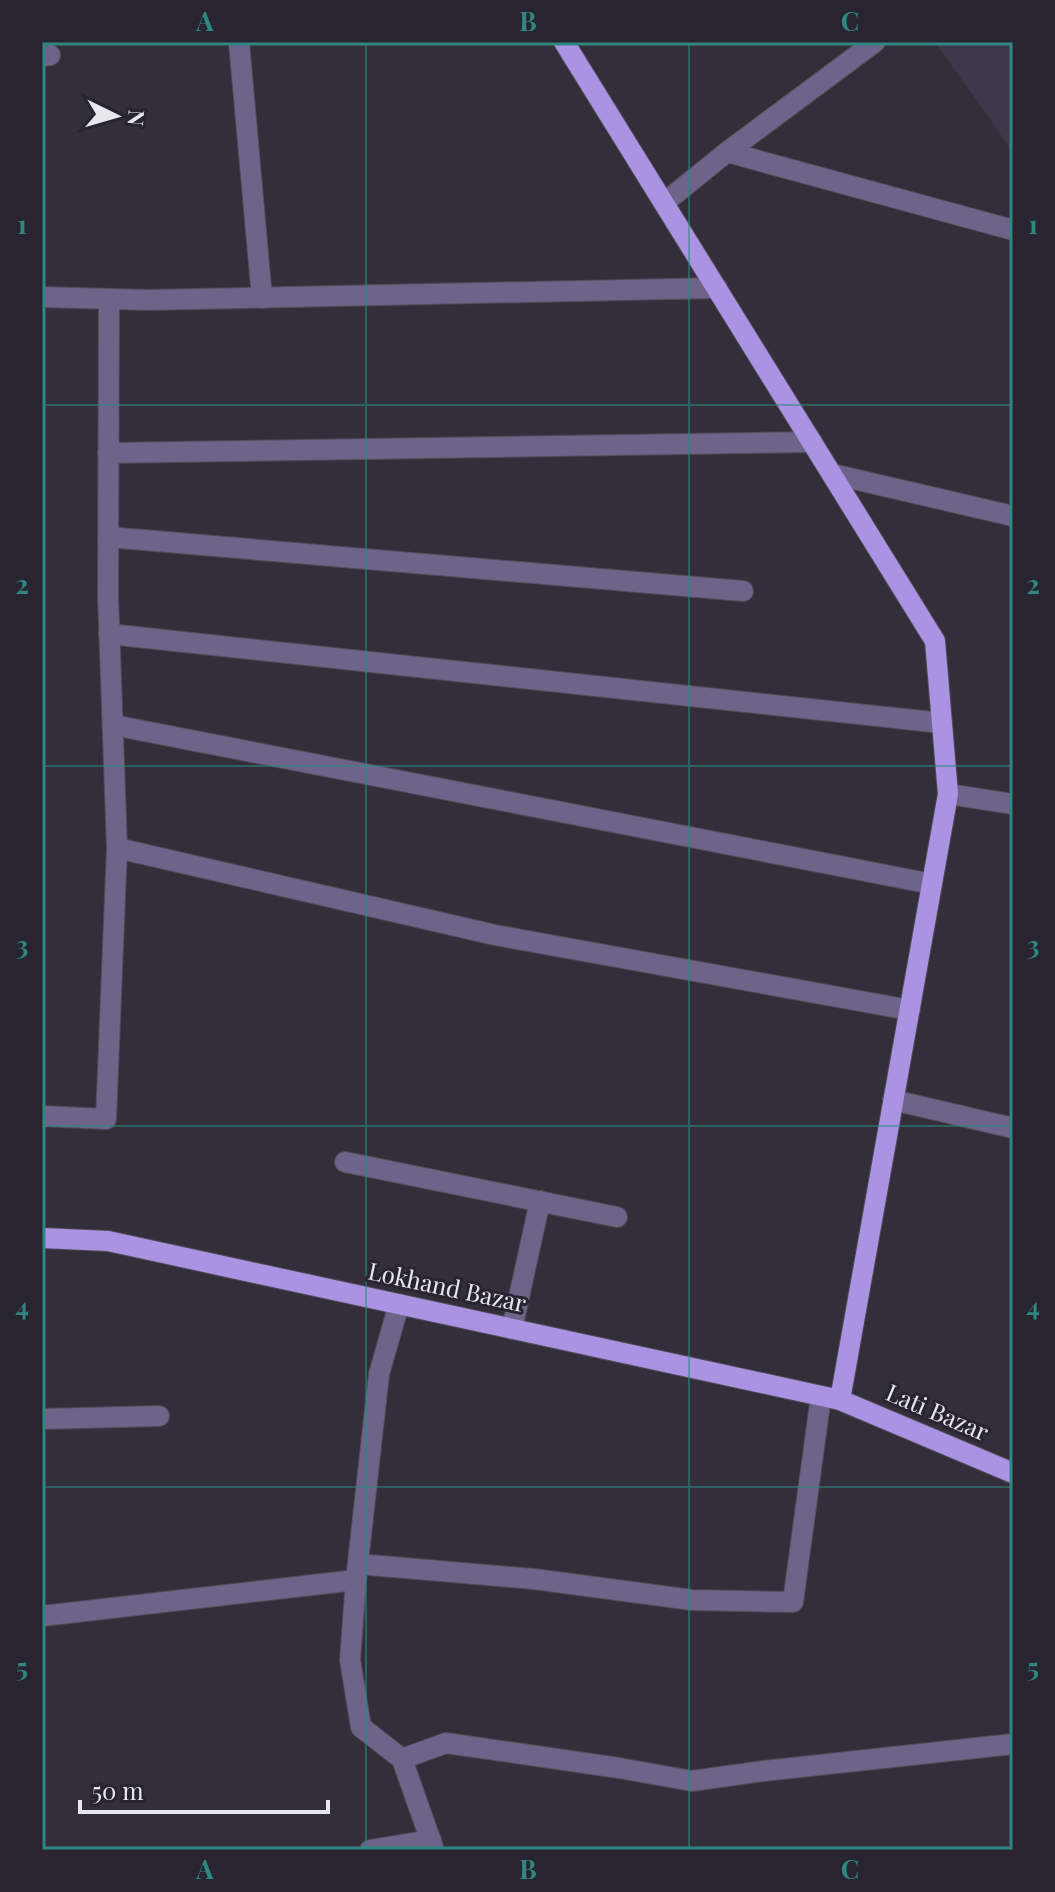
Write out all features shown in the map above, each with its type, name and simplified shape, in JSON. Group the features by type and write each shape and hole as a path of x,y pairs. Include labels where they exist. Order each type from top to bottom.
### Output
{"main road":[{"path":"564,42 935,641 948,794 893,1100 830,1398"},
{"name":"Lokhand Bazar","path":"42,1238 108,1241 830,1398"},
{"name":"Lati Bazar","path":"830,1398 1013,1473"}],"street":[{"path":"239,42 262,298"},
{"path":"664,203 875,42"},
{"path":"727,152 1013,230"},
{"path":"42,297 148,300 717,288"},
{"path":"42,1116 106,1119 117,848 109,634 109,299"},
{"path":"108,453 812,442"},
{"path":"832,474 1013,516"},
{"path":"108,537 743,591"},
{"path":"109,634 942,723"},
{"path":"113,725 932,884"},
{"path":"948,794 1013,804"},
{"path":"117,848 495,935 910,1010"},
{"path":"893,1100 1013,1128"},
{"path":"345,1162 617,1217"},
{"path":"512,1329 540,1201"},
{"path":"370,1850 432,1845 402,1759 361,1727 350,1660 379,1374 399,1304"},
{"path":"42,1616 357,1572 534,1579 692,1600 793,1602 830,1398"},
{"path":"42,1419 159,1416"},
{"path":"402,1759 446,1743 692,1781 1013,1744"}],"shaded area":[{"path":"935,42 1013,42 1013,152"}]}
